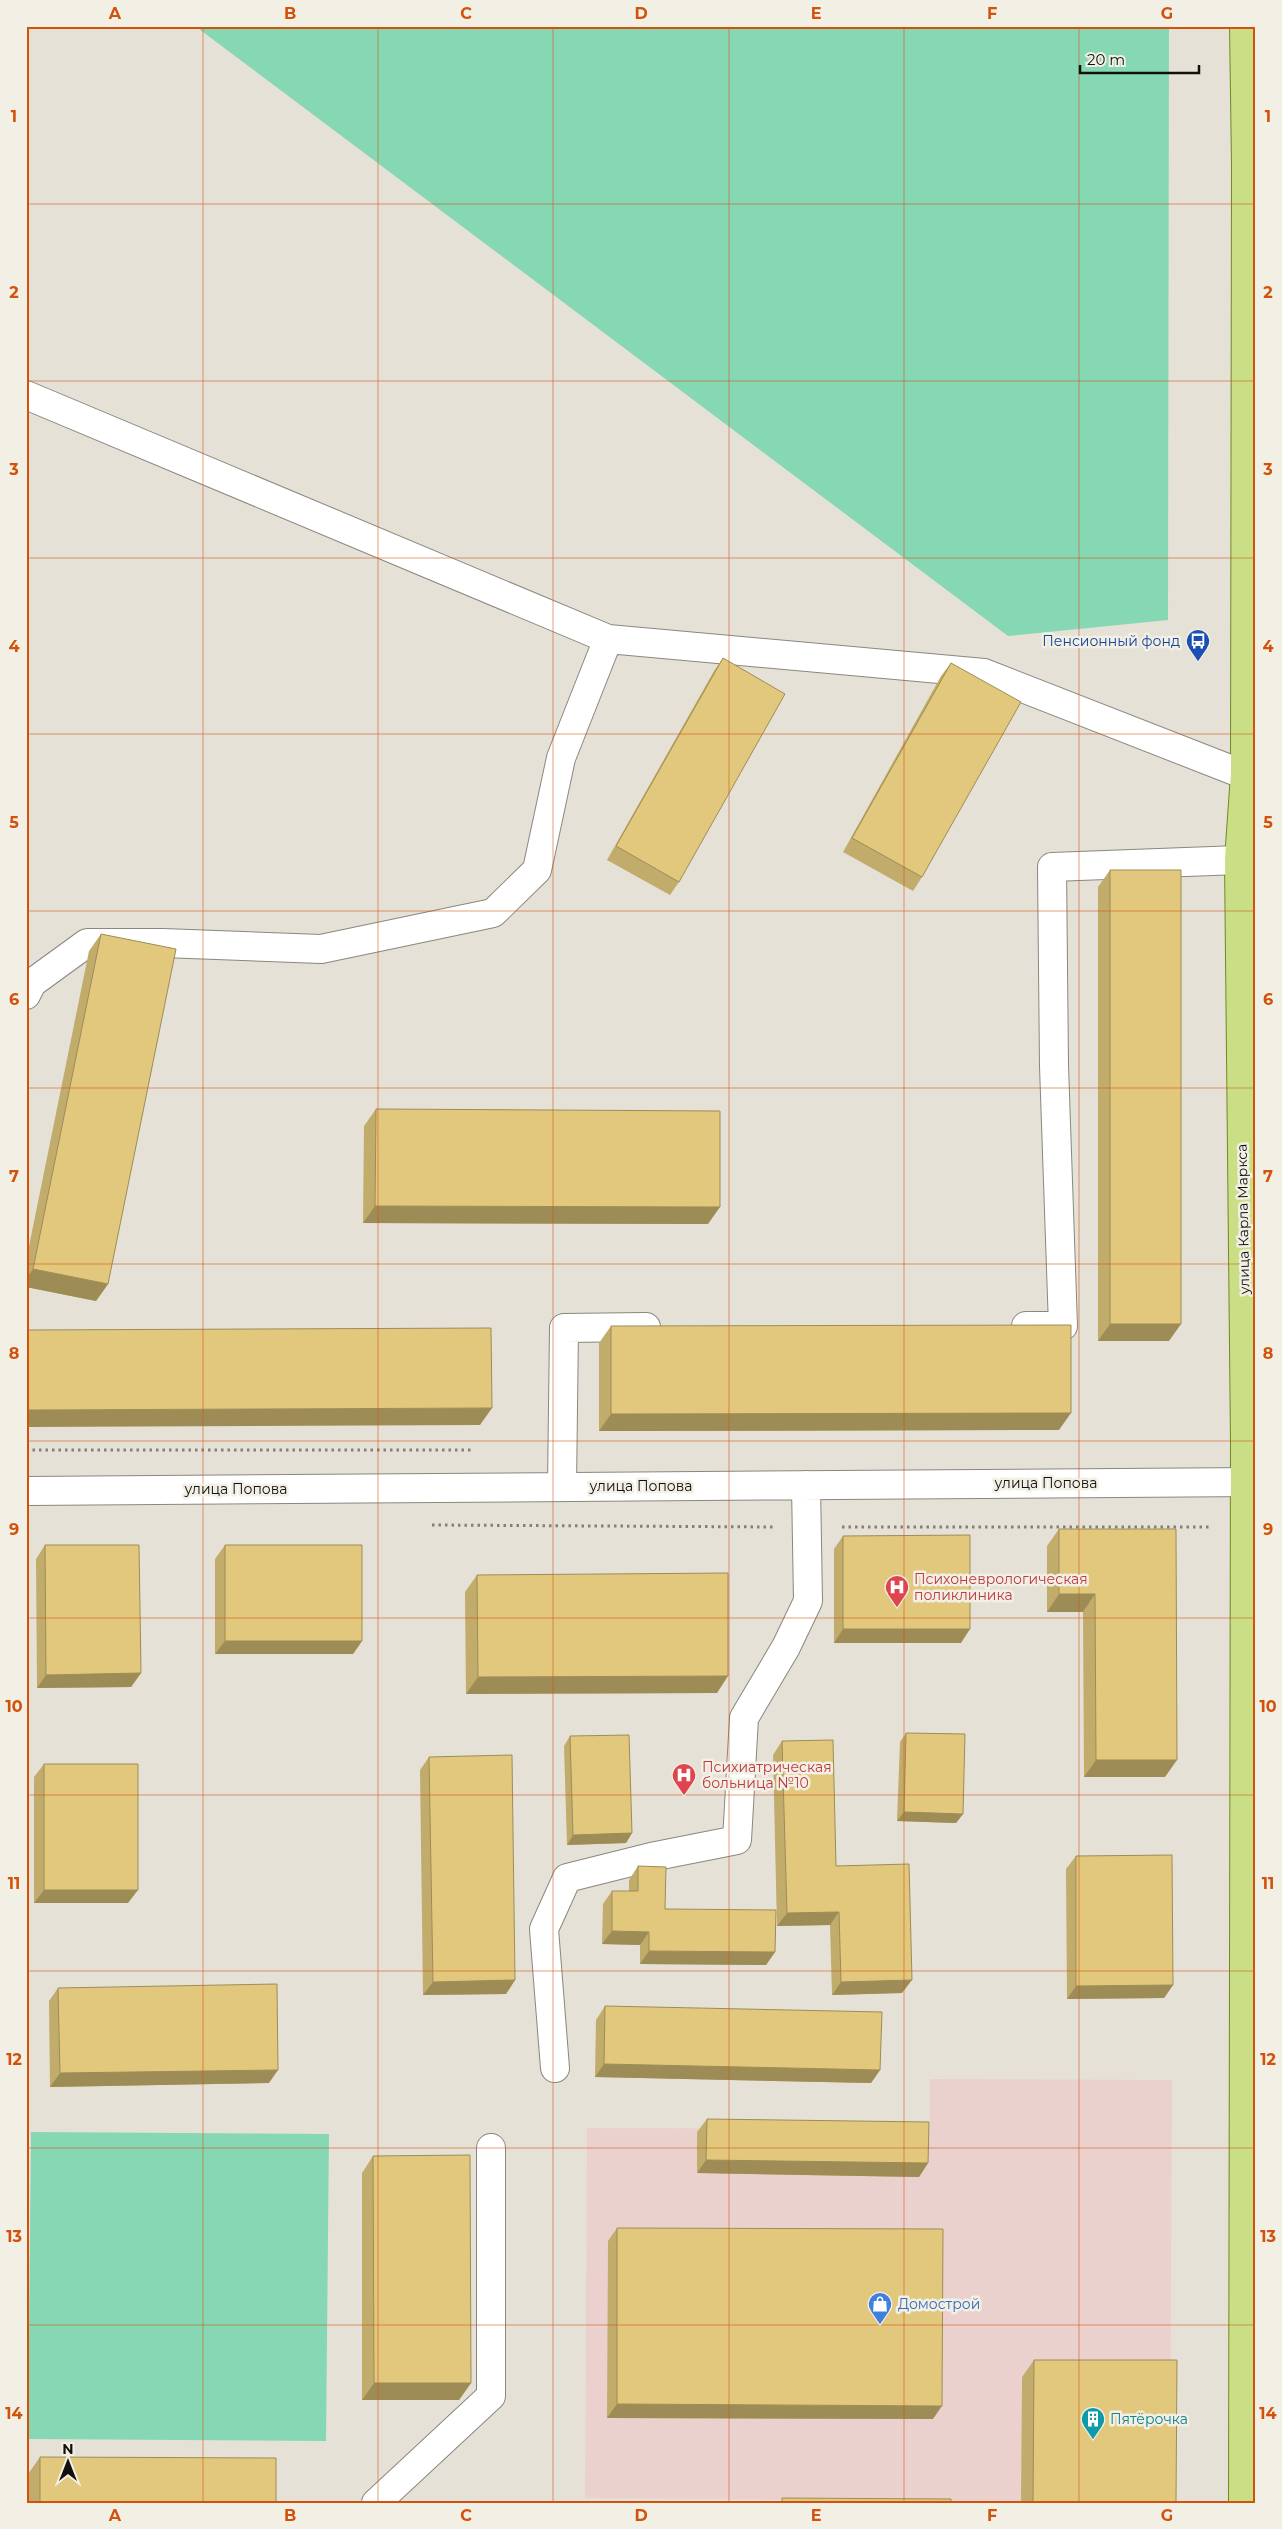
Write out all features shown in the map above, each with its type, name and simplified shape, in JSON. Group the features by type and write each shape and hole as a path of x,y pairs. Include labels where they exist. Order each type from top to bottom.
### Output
{"main road":[{"name":"улица Карла Маркса","path":"1243,2503 1245,1527 1250,1482 1239,860 1245,775 1246,164 1244,26"}],"street":[{"path":"26,395 608,639 984,673 1245,775"},
{"path":"26,995 32,983 87,943 163,943 321,949 493,913 537,870 561,758 608,639"},
{"path":"1003,1326 1063,1326 1054,1066 1052,867 1239,860"},
{"path":"562,1487 564,1328 674,1327"},
{"name":"улица Попова","path":"26,1491 1250,1482"},
{"path":"555,2068 544,1929 567,1878 651,1857 738,1840 744,1718 786,1647 808,1601 806,1485"},
{"path":"376,2503 491,2396 491,2148"}],"path":[{"path":"431,1526 1245,1527"}],"shaded area":[{"path":"930,2079 1172,2080 1170,2503 585,2498 587,2128 930,2129"}],"green space":[{"path":"195,26 1169,26 1168,620 1008,636"},
{"path":"31,2132 329,2134 326,2441 28,2439"}],"building":[{"path":"723,658 785,694 679,882 616,846"},
{"path":"951,663 1021,702 922,877 852,838"},
{"path":"1110,870 1181,870 1181,1324 1110,1324"},
{"path":"101,934 176,949 108,1284 33,1269"},
{"path":"376,1109 720,1111 720,1207 375,1206"},
{"path":"1071,1325 1071,1413 611,1414 611,1326"},
{"path":"491,1328 492,1408 27,1410 26,1330"},
{"path":"1059,1529 1176,1529 1177,1760 1096,1760 1095,1594 1059,1594"},
{"name":"Психоневрологическая поликлиника","path":"970,1535 970,1629 843,1629 843,1536"},
{"path":"45,1545 139,1545 141,1673 46,1675"},
{"path":"225,1545 362,1545 362,1641 225,1641"},
{"path":"728,1573 728,1676 478,1677 477,1575"},
{"path":"906,1733 965,1734 963,1814 904,1812"},
{"path":"629,1735 632,1833 573,1835 570,1736"},
{"path":"833,1740 836,1866 909,1864 912,1980 841,1982 839,1912 787,1913 782,1741"},
{"path":"512,1755 515,1980 433,1982 429,1757"},
{"path":"44,1764 138,1764 138,1890 44,1890"},
{"path":"1172,1855 1173,1985 1076,1986 1076,1856"},
{"path":"638,1866 666,1867 665,1909 776,1910 775,1952 649,1951 649,1932 612,1931 612,1891 638,1891"},
{"path":"277,1984 278,2070 60,2073 58,1988"},
{"path":"605,2006 882,2012 880,2070 604,2064"},
{"path":"707,2119 929,2122 928,2163 706,2160"},
{"path":"470,2155 471,2383 374,2383 373,2156"},
{"path":"617,2228 943,2229 942,2406 617,2404"},
{"name":"Пятёрочка","path":"1034,2360 1177,2360 1176,2503 1033,2503"},
{"path":"40,2457 276,2458 276,2503 40,2503"},
{"path":"782,2498 951,2499 951,2503 782,2503"}],"place":[{"name":"Пенсионный фонд","path":"1198,662"},
{"name":"Психоневрологическая поликлиника","path":"897,1608"},
{"name":"Психиатрическая больница №10","path":"684,1796"},
{"name":"Домострой","path":"880,2325"},
{"name":"Пятёрочка","path":"1093,2440"}]}
